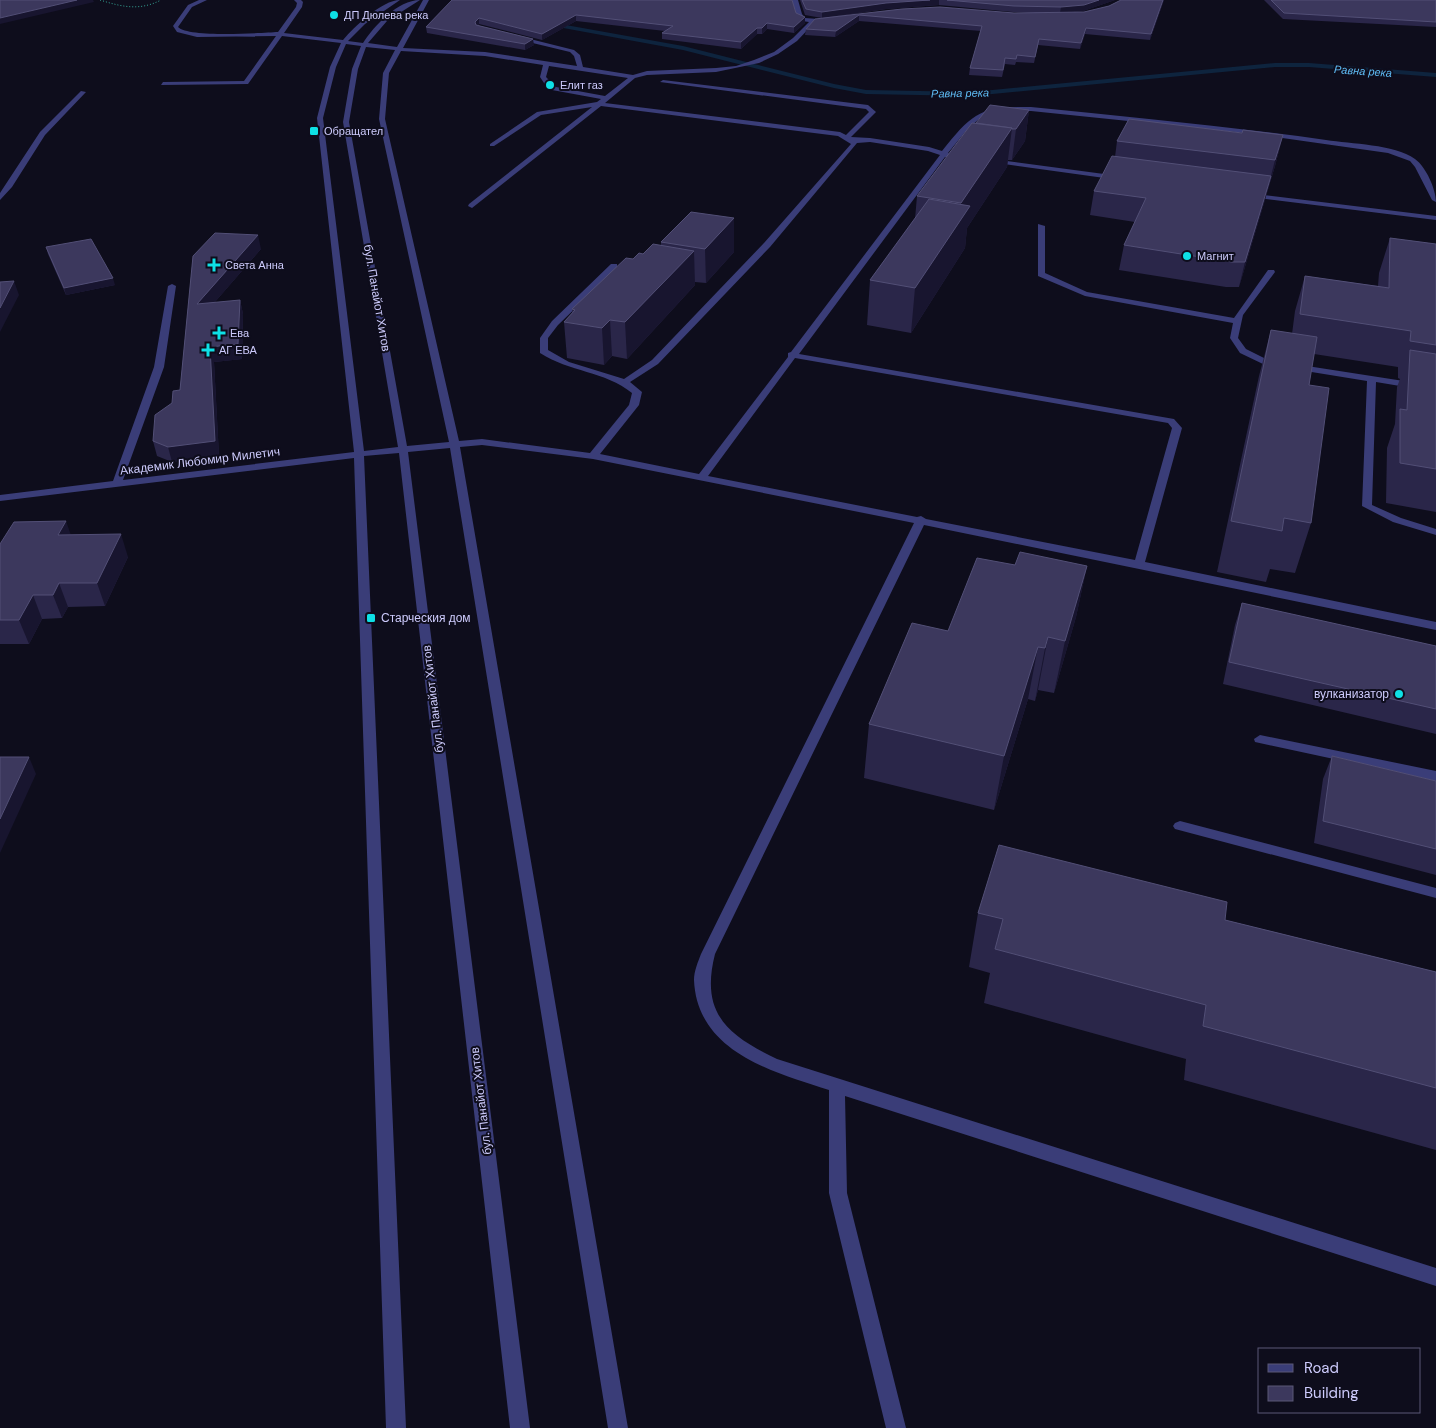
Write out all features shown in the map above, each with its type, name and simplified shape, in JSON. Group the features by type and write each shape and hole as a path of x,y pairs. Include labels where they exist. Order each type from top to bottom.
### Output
{"street":[{"path":"204,0 190,6 175,28 197,35 281,34 440,53 485,54 633,77"},
{"path":"163,84 246,83 299,7 300,2 297,0"},
{"path":"396,1428 359,454 320,118 334,65 344,42 368,18 397,0"},
{"name":"бул. Панайот Хитов","path":"417,0 382,22 363,45 352,76 346,122 403,449 520,1428"},
{"path":"426,0 386,73 382,119 450,418 618,1428"},
{"path":"795,0 799,15 804,20 835,20"},
{"path":"472,206 633,77 647,73 740,68 757,62 796,38 813,21"},
{"path":"507,35 572,51 577,55 580,68"},
{"path":"547,63 543,78 548,85 554,89 602,101 840,134 851,139 929,149 943,155 962,158"},
{"path":"663,82 868,107 873,112 851,139"},
{"path":"0,198 7,191 30,149 58,113 83,92"},
{"path":"492,145 539,113 602,101"},
{"path":"702,477 791,355 943,155 977,115 1001,109 1032,109 1255,132 1389,151 1402,155 1418,166 1436,200"},
{"path":"626,381 654,362 766,245 854,144 851,139"},
{"path":"982,160 1127,179"},
{"path":"1244,194 1436,218"},
{"path":"1041,226 1041,274 1067,287 1085,294 1238,321"},
{"path":"593,456 634,405 638,392 626,381 556,362 543,352 544,338 555,323 614,266"},
{"path":"1271,272 1239,315 1234,338 1243,351 1253,357 1281,365 1436,390"},
{"path":"117,483 159,367 172,286"},
{"path":"791,355 1172,421 1176,428 1139,564"},
{"path":"1372,380 1367,506 1397,520 1436,532"},
{"name":"Академик Любомир Милетич","path":"0,498 359,454 482,442 593,456 702,477 1139,564 1436,626"},
{"path":"920,520 708,954 702,979 705,1006 720,1030 743,1050 774,1064 837,1086 1436,1277"},
{"path":"1260,739 1436,776"},
{"path":"1180,826 1436,893"},
{"path":"837,1086 838,1193 896,1428"}],"path":[{"path":"100,0 128,8 140,8 161,0"}],"building":[{"path":"0,0 77,0 0,18"},
{"path":"452,0 792,0 796,13 805,17 794,27 767,23 762,28 757,28 741,42 662,33 673,26 576,15 542,34 479,18 475,22 476,25 533,39 525,44 426,27"},
{"path":"802,0 930,0 886,3 822,12 806,9"},
{"path":"947,0 1099,0 1084,5 1061,7 1014,6"},
{"path":"1121,0 1163,0 1151,34 1086,28 1081,43 1039,39 1035,57 1017,55 1016,59 1005,58 1003,70 970,68 982,26 859,15 836,31 806,29 815,19 902,9 940,7 1014,13 1084,12 1109,6"},
{"path":"1271,0 1436,0 1436,22 1284,13"},
{"path":"990,105 1029,110 1016,129 976,123"},
{"path":"1129,119 1242,133 1243,130 1283,135 1275,160 1117,141"},
{"path":"972,123 1012,128 961,203 917,196"},
{"path":"1112,156 1271,176 1245,262 1232,262 1124,245 1146,198 1094,191"},
{"path":"929,199 970,206 915,288 870,280"},
{"path":"691,212 734,218 705,249 661,242"},
{"path":"215,233 258,235 197,304 240,300 238,344 210,347 215,441 168,447 153,441 155,415 172,403 173,391 180,390 193,256"},
{"path":"1390,238 1436,244 1436,345 1410,341 1411,331 1300,314 1305,276 1389,288"},
{"path":"91,239 113,278 64,288 46,247"},
{"path":"653,244 694,251 625,322 610,320 602,328 564,322 575,310 572,309 626,258 633,259 639,253 643,254"},
{"path":"14,281 0,308 0,282"},
{"path":"1271,330 1317,337 1309,385 1329,388 1311,523 1284,518 1282,531 1231,521"},
{"path":"1410,350 1436,354 1436,469 1400,463 1400,409 1407,410"},
{"path":"66,521 58,535 121,534 97,583 59,583 53,595 33,595 19,620 0,620 0,544 14,522"},
{"path":"1020,552 1087,566 1065,641 1048,637 1045,648 1038,647 1004,756 869,724 912,623 948,631 977,558 1015,565"},
{"path":"1242,603 1436,646 1436,709 1229,662"},
{"path":"1332,756 1436,781 1436,849 1323,821"},
{"path":"0,757 29,757 0,819"},
{"path":"999,845 1227,902 1225,920 1436,972 1436,1088 1203,1026 1206,1005 995,949 1003,919 978,913"}],"waterway":[{"name":"Равна река","path":"549,24 683,48 834,86 866,92 972,94 1275,65 1309,65 1436,75"}],"place":[{"name":"ДП Дюлева река","path":"334,15"},
{"name":"Елит газ","path":"550,85"},
{"name":"Обращател","path":"314,131"},
{"name":"Магнит","path":"1187,256"},
{"name":"Света Анна","path":"214,265"},
{"name":"Ева","path":"219,333"},
{"name":"АГ ЕВА","path":"208,350"},
{"name":"Старческия дом","path":"371,618"},
{"name":"вулканизатор","path":"1399,694"}]}
